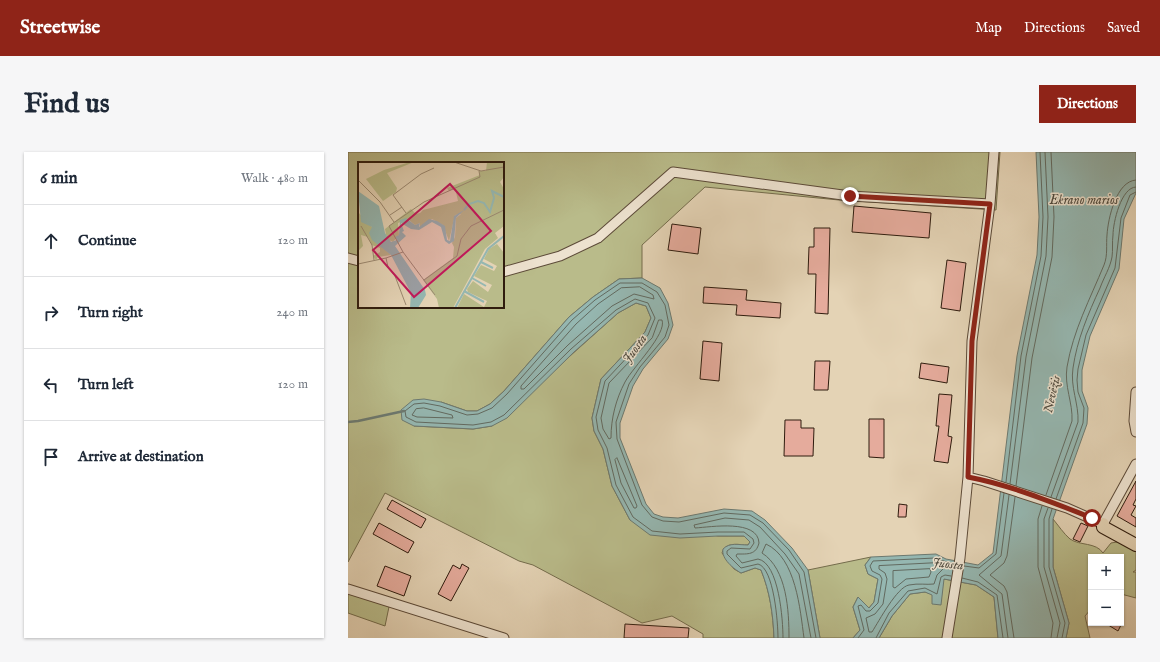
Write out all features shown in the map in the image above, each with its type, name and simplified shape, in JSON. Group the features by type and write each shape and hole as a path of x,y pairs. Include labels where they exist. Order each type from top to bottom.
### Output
{"main road":[{"path":"1103,524 1103,527 1136,545"}],"street":[{"path":"947,638 960,558 968,477 972,341 990,204 994,152"},
{"path":"504,272 560,256 598,238 673,172 850,196 990,204"},
{"path":"348,258 358,261"},
{"path":"1136,392 1134,421 1136,432"},
{"path":"968,477 1066,508 1103,524 1136,464"},
{"path":"348,589 504,638"}],"green space":[{"path":"348,152 1000,152 996,210 839,200 705,187 642,245 642,278 619,279 593,297 569,317 504,391 490,404 477,411 467,411 441,402 414,426 473,429 492,426 618,313 636,303 646,306 651,318 645,332 601,379 592,418 594,431 603,449 612,486 630,520 718,536 744,536 750,542 748,545 729,545 722,553 734,569 741,573 755,568 761,570 767,587 773,620 774,638 703,638 703,634 672,616 642,623 533,565 519,561 385,493 348,562"},
{"path":"1053,519 1070,539 1078,543 1096,547 1103,553 1111,543 1123,541 1136,548 1136,570 1133,572 1136,572 1136,598 1124,595 1124,554 1088,554 1088,612 1085,616 1090,638 1066,638 1069,623 1053,567"},
{"path":"871,557 865,565 868,574 878,579 874,602 869,608 858,597 853,607 860,630 853,638 820,638 808,570"},
{"path":"944,579 976,585 994,597 998,638 879,638 892,616 910,594 925,592 932,594"},
{"path":"348,589 390,602 385,626 348,613"}],"water":[{"name":"Ekrano marios","path":"1036,152 1136,152 1136,193 1124,219 1119,269 1090,336 1082,370 1082,391 1088,408 1087,424 1053,519 1053,567 1069,623 1066,638 998,638 994,597 976,585 944,579 941,605 932,604 932,595 925,592 910,594 892,616 879,638 853,638 860,630 853,607 858,597 869,608 874,602 878,579 868,574 865,565 871,557 936,554 946,559 978,565 993,553 1017,356 1037,255 1039,217"},
{"path":"642,278 660,288 668,303 673,325 668,339 643,369 633,386 620,423 620,438 646,504 654,514 663,517 678,518 724,509 752,511 765,520 792,548 808,570 820,638 774,638 773,620 767,587 761,570 755,568 741,573 726,560 723,553 723,549 729,545 748,545 750,542 744,536 680,538 650,535 630,520 612,486 603,449 594,431 592,418 601,379 645,332 651,318 646,306 636,303 618,313 574,352 507,418 492,426 473,429 414,426 402,420 401,410 413,400 424,399 441,402 467,411 477,411 490,404 504,391 569,317 593,297 619,279"}],"building":[{"path":"854,206 931,213 929,238 852,232"},
{"path":"672,224 701,228 698,254 668,250"},
{"path":"814,228 830,228 828,314 815,313 816,274 808,274 809,247 814,247"},
{"path":"947,260 966,263 960,311 941,308"},
{"path":"704,287 747,290 746,300 781,303 780,318 736,315 737,305 703,303"},
{"path":"703,341 722,343 719,381 700,379"},
{"path":"815,361 830,361 828,390 814,390"},
{"path":"921,363 949,367 947,383 919,378"},
{"path":"939,394 952,395 948,436 952,437 948,463 934,461 939,426 936,426"},
{"path":"869,419 884,419 884,458 869,457"},
{"path":"785,420 801,420 801,428 814,428 813,456 784,456"},
{"path":"1136,481 1136,499 1133,505 1136,506 1131,515 1136,518 1136,527 1117,516"},
{"path":"392,500 426,519 421,528 387,509"},
{"path":"899,504 907,505 906,517 898,517"},
{"path":"379,523 414,542 408,553 373,534"},
{"path":"1081,523 1088,526 1080,542 1073,539"},
{"path":"462,564 469,568 451,601 438,594 453,565 460,569"},
{"path":"385,566 411,576 404,596 377,586"},
{"path":"625,624 689,628 688,638 624,638"},
{"path":"1110,626 1120,626 1118,631"}],"waterway":[{"name":"Juosta","path":"348,422 404,411"}],"route":[{"path":"850,196 990,204 972,341 969,391 968,477 1066,508 1092,518"}],"water label":[{"name":"Nevėžis","path":"1051,394"}]}
